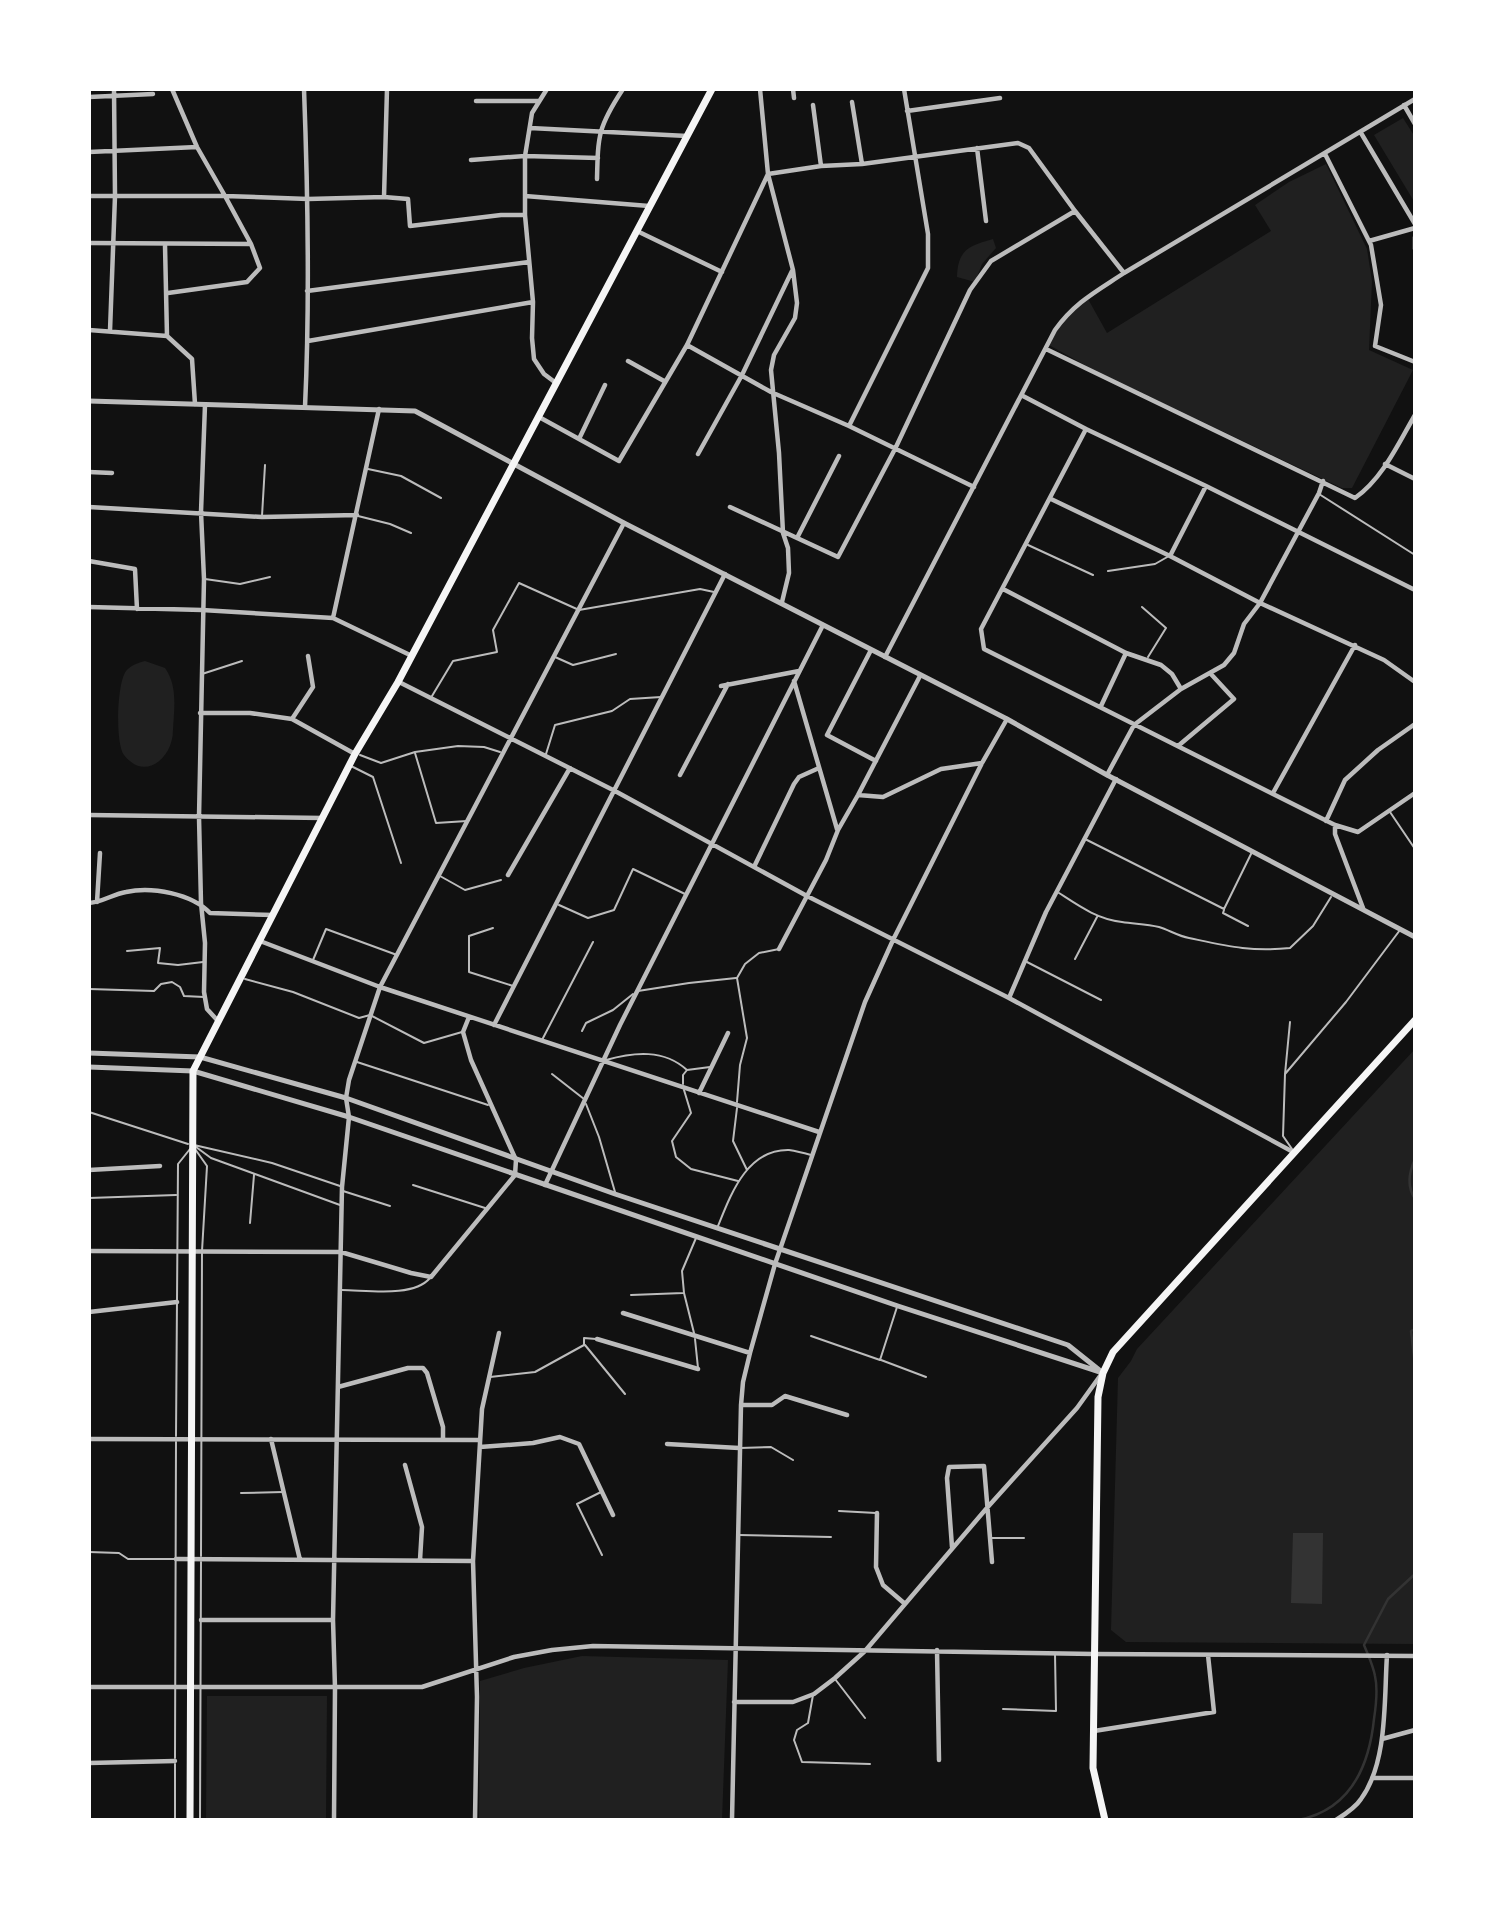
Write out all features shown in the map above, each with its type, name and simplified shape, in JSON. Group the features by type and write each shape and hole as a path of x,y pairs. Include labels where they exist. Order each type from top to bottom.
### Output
{"main road":[{"path":"190,1820 193,1071 355,754 412,656 712,89"},
{"path":"1105,1820 1093,1769 1098,1397 1103,1373 1113,1352 1415,1020"}],"street":[{"path":"110,331 115,196 114,89"},
{"path":"168,293 247,282 260,268 251,244 197,147 172,89"},
{"path":"304,89 308,199 305,407"},
{"path":"384,197 387,89"},
{"path":"547,89 532,113 525,156 525,215 533,302 534,359 544,374 556,383"},
{"path":"597,178 599,132 623,89"},
{"path":"761,89 768,174 793,270 797,303 794,318 774,355 771,370 783,533 788,548 789,573 782,602"},
{"path":"793,89 794,98"},
{"path":"849,426 929,268 928,234 904,89"},
{"path":"89,97 153,94"},
{"path":"906,111 1000,98"},
{"path":"885,658 1055,330 1068,312 1124,273 1415,99"},
{"path":"476,101 540,101"},
{"path":"852,102 862,164"},
{"path":"813,105 821,166"},
{"path":"1404,106 1415,124"},
{"path":"530,128 687,136"},
{"path":"1361,132 1415,226 1368,241"},
{"path":"768,174 1018,143 1029,148 1124,273"},
{"path":"89,152 197,147"},
{"path":"977,148 986,222"},
{"path":"1325,154 1368,241 1381,305 1375,346 1415,362"},
{"path":"471,160 525,156 598,158"},
{"path":"538,416 620,461 687,345 768,174"},
{"path":"525,196 650,206"},
{"path":"89,197 408,199 410,226 501,215 525,215"},
{"path":"730,507 838,557 895,449 970,290 991,261 1075,211"},
{"path":"637,232 722,272"},
{"path":"1415,237 1415,249"},
{"path":"89,243 251,244"},
{"path":"165,245 167,335"},
{"path":"307,290 529,262"},
{"path":"698,454 793,270"},
{"path":"308,341 533,302"},
{"path":"89,330 167,335 192,359 195,404"},
{"path":"687,345 771,393 849,426 974,487"},
{"path":"1046,349 1355,498 1369,488 1415,415"},
{"path":"628,361 664,381"},
{"path":"579,439 605,385"},
{"path":"1023,396 1415,590"},
{"path":"89,401 415,411 624,523 1007,719 1107,775 1415,937"},
{"path":"205,405 201,512 204,579 199,817 205,996 207,1009 218,1021"},
{"path":"333,618 358,515 379,409"},
{"path":"1086,429 981,629 984,649 1335,825 1358,832 1415,793"},
{"path":"797,538 839,456"},
{"path":"1385,464 1415,479"},
{"path":"89,472 112,473"},
{"path":"1107,775 1133,725 1181,689 1224,665 1234,653 1244,624 1260,603 1319,493 1322,481"},
{"path":"1170,556 1206,486"},
{"path":"1051,499 1260,603 1355,645 1384,660 1415,682"},
{"path":"89,507 262,517 358,515"},
{"path":"334,1820 333,1620 341,1205 349,1117 346,1098 355,1061 380,988 624,523"},
{"path":"89,561 135,569 137,609"},
{"path":"494,1025 725,573"},
{"path":"1003,589 1126,653 1161,664 1172,674 1181,689"},
{"path":"89,607 333,618 412,656"},
{"path":"545,1186 584,1099 823,625"},
{"path":"1273,793 1355,645"},
{"path":"871,650 827,735 876,761"},
{"path":"1101,706 1126,653"},
{"path":"292,719 313,687 308,656"},
{"path":"721,685 799,671"},
{"path":"1178,746 1234,699 1210,673"},
{"path":"779,949 826,860 838,830 920,676"},
{"path":"794,681 838,830"},
{"path":"398,682 615,791 807,896 1009,998 1295,1153"},
{"path":"680,775 728,684"},
{"path":"200,713 250,713 292,719 355,754"},
{"path":"732,1820 739,1448 743,1382 750,1353 779,1250 865,1002 893,940 1007,719"},
{"path":"1326,821 1345,780 1378,750 1415,724"},
{"path":"858,795 883,797 941,769 982,763"},
{"path":"508,875 570,768"},
{"path":"754,867 794,784 799,778 819,768"},
{"path":"1009,998 1057,892 1116,779"},
{"path":"89,815 322,818"},
{"path":"1335,825 1335,834 1363,908"},
{"path":"97,902 100,853"},
{"path":"89,903 140,890 165,892 201,904 209,913 274,915"},
{"path":"260,941 380,988 819,1132"},
{"path":"89,1251 341,1252 431,1277 515,1175 516,1160 471,1060 463,1032 469,1017"},
{"path":"699,1093 728,1033"},
{"path":"89,1054 200,1057 346,1098 550,1172 1068,1345 1103,1373"},
{"path":"89,1067 193,1071 349,1117 696,1238 1103,1373"},
{"path":"89,1170 160,1166"},
{"path":"89,1312 177,1302"},
{"path":"623,1313 750,1353"},
{"path":"475,1820 477,1697 474,1561 482,1409 499,1333"},
{"path":"597,1339 698,1369"},
{"path":"338,1387 408,1368 423,1368 427,1373 443,1427 443,1441"},
{"path":"734,1702 793,1702 814,1694 835,1678 865,1651 986,1509 1077,1408 1103,1373"},
{"path":"741,1405 772,1405 785,1396 847,1415"},
{"path":"89,1439 533,1443 560,1437 579,1444 613,1515"},
{"path":"271,1439 300,1560"},
{"path":"667,1444 739,1448"},
{"path":"405,1465 422,1527 419,1560"},
{"path":"952,1548 947,1478 949,1467 984,1466 992,1562"},
{"path":"877,1513 876,1567 883,1585 904,1604"},
{"path":"176,1559 474,1561"},
{"path":"201,1620 333,1620"},
{"path":"89,1687 428,1687 475,1669 524,1655 581,1647 1415,1656"},
{"path":"937,1650 939,1760"},
{"path":"1093,1731 1214,1712 1208,1655"},
{"path":"1336,1820 1361,1801 1372,1778 1382,1739 1387,1655"},
{"path":"1382,1739 1415,1730"},
{"path":"89,1763 175,1761"},
{"path":"1372,1778 1415,1778"}],"lane":[{"path":"262,517 265,465"},
{"path":"367,469 401,476 441,498"},
{"path":"1319,493 1415,555"},
{"path":"358,515 411,533"},
{"path":"1027,544 1093,575"},
{"path":"1108,571 1155,564 1170,556"},
{"path":"204,579 240,584 270,577"},
{"path":"432,697 453,661 497,652 493,631 519,583 579,610 700,589 715,593"},
{"path":"1142,607 1166,628 1146,661"},
{"path":"554,657 573,665 616,654"},
{"path":"201,674 242,661"},
{"path":"545,755 555,725 612,711 630,699 663,696"},
{"path":"355,754 381,762 415,752 458,746 485,747 504,752"},
{"path":"415,752 436,822 468,820"},
{"path":"351,765 373,777 401,863"},
{"path":"1389,810 1415,849"},
{"path":"1084,839 1224,909"},
{"path":"1248,926 1223,912 1252,851"},
{"path":"557,903 588,918 614,909 633,869 686,894"},
{"path":"439,875 465,890 501,880"},
{"path":"1057,892 1097,916 1122,922 1143,923 1191,939 1203,939 1240,949 1290,948 1313,926 1334,893"},
{"path":"1075,959 1097,916"},
{"path":"493,928 469,936 469,972 514,987"},
{"path":"312,961 326,929 397,955"},
{"path":"1284,1073 1346,1002 1401,929"},
{"path":"541,1041 593,942"},
{"path":"127,951 160,948 158,963 177,965 204,962"},
{"path":"747,1170 733,1141 740,1065 747,1038 737,978 745,964 760,954 779,949"},
{"path":"1024,960 1101,1000"},
{"path":"240,978 293,992 359,1018 370,1016 424,1043 463,1032"},
{"path":"582,1031 586,1023 613,1010 638,991 737,978"},
{"path":"89,989 153,990 161,984 172,982 180,987 184,996 205,996"},
{"path":"1290,1022 1284,1073 1283,1136 1295,1153"},
{"path":"603,1061 633,1053 648,1054 675,1059 687,1070"},
{"path":"355,1061 492,1106"},
{"path":"711,1066 687,1070 683,1075 683,1087 691,1113 673,1141 676,1157 691,1170 738,1181"},
{"path":"552,1074 584,1099 599,1138 615,1194 614,1210"},
{"path":"89,1112 193,1145 272,1163 390,1206"},
{"path":"193,1145 211,1158 341,1205"},
{"path":"175,1820 177,1195 178,1164 193,1145"},
{"path":"193,1145 207,1166 202,1251 200,1820"},
{"path":"717,1227 738,1181 767,1153 789,1150 811,1155"},
{"path":"250,1223 254,1174"},
{"path":"413,1185 486,1209"},
{"path":"89,1198 177,1195"},
{"path":"696,1238 682,1271 698,1369"},
{"path":"340,1290 396,1291 424,1284 431,1277"},
{"path":"631,1295 684,1293"},
{"path":"880,1360 898,1306"},
{"path":"811,1336 926,1377"},
{"path":"597,1339 584,1338 584,1345 625,1394"},
{"path":"489,1377 535,1372 584,1345"},
{"path":"739,1448 771,1447 793,1460"},
{"path":"241,1493 284,1492"},
{"path":"602,1492 577,1504 602,1555"},
{"path":"839,1511 877,1513"},
{"path":"738,1535 831,1537"},
{"path":"991,1538 1024,1538"},
{"path":"89,1552 119,1553 128,1559 176,1559"},
{"path":"1003,1709 1056,1711 1055,1653"},
{"path":"835,1678 865,1718"},
{"path":"814,1694 808,1723 797,1730 793,1740 802,1762 870,1764"}],"shaded area":[{"path":"1403,118 1415,137 1415,203 1374,135"},
{"path":"1326,164 1367,249 1372,281 1369,350 1413,370 1352,488 1342,488 1099,373 1049,345 1062,322 1088,299 1107,333 1271,231 1255,205 1289,182"},
{"path":"993,239 996,248 982,264 975,282 957,277 962,255 971,247"},
{"path":"145,661 165,668 169,675 174,690 174,714 172,740 168,750 156,763 141,766 132,763 124,755 119,738 118,713 126,671"},
{"path":"1415,1049 1415,1644 1126,1642 1111,1630 1118,1378 1137,1349"},
{"path":"1293,1533 1323,1533 1322,1604 1291,1603"},
{"path":"582,1656 728,1660 722,1820 479,1820 480,1681 524,1668"},
{"path":"207,1696 327,1696 326,1820 206,1820"}],"waterway":[{"path":"1415,1159 1410,1179 1415,1199"},
{"path":"1415,1329 1411,1331 1415,1365"},
{"path":"1298,1820 1331,1807 1354,1784 1367,1754 1377,1692 1374,1672 1364,1645 1388,1599 1415,1574"}]}
